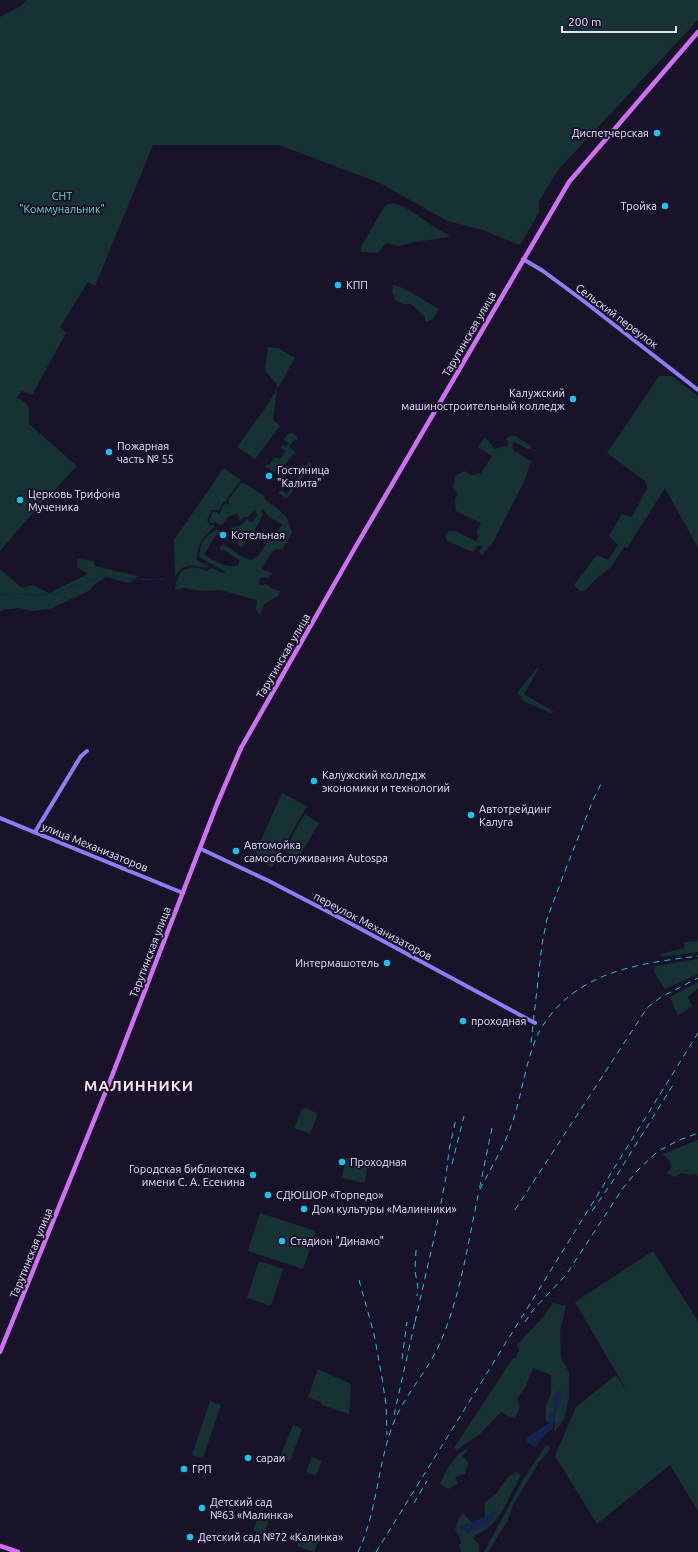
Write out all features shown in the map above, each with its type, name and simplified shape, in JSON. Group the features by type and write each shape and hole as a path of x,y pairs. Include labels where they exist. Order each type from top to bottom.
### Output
{"main road":[{"name":"Тарутинская улица","path":"0,1352 110,1081 217,804 241,748 569,182 698,32"},
{"path":"0,1546 18,1552"}],"street":[{"name":"Сельский переулок","path":"523,259 543,271 581,299 698,390"},
{"path":"35,832 77,762 87,751"},
{"name":"улица Механизаторов","path":"0,818 183,893"},
{"name":"переулок Механизаторов","path":"200,849 269,881 535,1023"}],"green space":[{"name":"СНТ \"Коммунальник\"","path":"27,0 698,0 698,20 557,171 539,202 539,213 520,245 483,230 447,221 380,183 279,145 153,145 95,286 88,282 60,327 66,333 32,395 21,391 17,398 22,400 29,407 29,424 77,466 0,551 0,17 21,6"},
{"path":"392,203 400,205 414,213 448,234 449,237 399,246 387,243 378,253 360,252 362,245 383,209 386,205"},
{"path":"393,285 411,292 439,309 433,319 425,322 425,317 411,304 403,304 395,300 392,291"},
{"path":"268,347 278,348 295,358 278,388 265,370"},
{"path":"659,376 672,376 698,396 698,548 665,488 627,548 624,547 611,567 596,579 585,591 580,591 574,585 597,555 608,560 618,545 609,536 622,514 632,517 647,488 645,481 607,453"},
{"path":"277,389 273,419 280,426 255,459 237,447"},
{"path":"292,433 298,438 297,440 295,439 289,447 296,452 281,470 286,474 283,478 265,466 267,464 269,465 275,457 280,459 286,451 281,448 283,445 286,447 289,443 284,440 288,434"},
{"path":"514,435 531,446 532,449 528,449 514,442 512,444 513,450 531,462 523,484 493,542 482,555 479,552 482,547 478,545 473,552 447,541 445,536 449,531 455,531 476,541 478,538 477,531 481,523 456,511 455,500 457,493 453,488 455,476 464,471 472,475 481,473 492,456 478,447 485,437 495,449 504,446 508,448 507,437"},
{"path":"309,462 312,464 288,497 285,498 278,493 281,490 287,494"},
{"path":"223,469 241,480 227,498 226,502 224,501 219,510 212,510 207,520 210,525 215,525 202,540 196,560 210,567 183,567 175,577 174,540"},
{"path":"241,483 246,484 264,496 265,500 277,508 287,518 292,533 282,550 276,549 271,553 262,569 273,574 267,578 262,577 259,580 260,585 266,584 273,589 280,591 278,596 264,604 260,615 256,609 257,600 220,590 203,591 184,588 175,590 175,587 179,585 176,585 176,582 180,573 188,568 192,567 207,571 212,568 223,573 226,572 199,557 202,543 217,529 220,533 215,536 204,555 221,564 230,566 239,565 239,560 224,550 221,551 220,548 223,544 238,555 251,560 258,556 275,531 279,530 282,524 269,517 263,509 261,511 263,515 249,540 246,541 241,548 237,543 239,537 231,533 231,528 241,525 247,519 252,523 257,515 255,509 248,517 244,517 240,521 237,513 228,517 222,525 215,522 212,524 209,521 213,511 219,514 225,503 229,505 229,499"},
{"path":"78,559 93,561 95,566 138,576 130,583 106,577 95,584 89,591 50,609 32,611 19,608 2,610 0,612 0,569 22,588 33,585 49,593 88,574 77,567"},
{"path":"537,668 539,668 524,694 554,712 551,713 523,701 522,697 517,693"},
{"path":"282,793 307,806 272,867 253,858"},
{"path":"305,814 319,823 298,858 284,850"},
{"path":"698,938 698,952 661,957 661,954 685,948 684,942 697,941"},
{"path":"698,959 698,974 665,989 654,972 655,966"},
{"path":"698,982 698,988 688,997 692,1006 678,1016 670,997"},
{"path":"306,1108 318,1114 310,1134 294,1128 302,1109"},
{"path":"698,1140 698,1176 694,1173 692,1175 681,1173 675,1177 667,1173 671,1169 670,1161 663,1154"},
{"path":"346,1158 368,1161 365,1183 342,1178"},
{"name":"Стадион \"Динамо\"","path":"260,1213 316,1231 303,1269 248,1251"},
{"path":"653,1251 698,1321 698,1511 670,1465 597,1524 555,1456 576,1407 616,1375 627,1391 575,1302"},
{"path":"259,1261 283,1269 271,1306 247,1298"},
{"path":"553,1303 566,1306 560,1331 561,1358 569,1372 569,1398 564,1419 554,1433 555,1422 546,1421 546,1404 551,1394 551,1375 533,1368 526,1386 517,1399 520,1407 515,1418 501,1412 481,1433 457,1450 454,1448 513,1358 516,1358 519,1350 517,1345 544,1316"},
{"path":"318,1369 351,1384 349,1414 322,1405 321,1402 308,1397"},
{"path":"210,1401 221,1405 203,1458 192,1455"},
{"path":"293,1425 302,1429 290,1461 280,1457"},
{"path":"546,1445 550,1446 549,1451 539,1462 513,1505 508,1520 488,1552 484,1552 524,1478"},
{"path":"467,1449 467,1452 462,1456 468,1462 465,1474 455,1477 458,1484 448,1489 440,1484 442,1479 454,1459 462,1451"},
{"path":"312,1457 322,1461 316,1476 306,1472"},
{"path":"516,1472 521,1475 502,1511 492,1524 484,1531 475,1535 474,1539 479,1544 479,1552 461,1552 459,1545 462,1543 455,1529 459,1518 463,1513 472,1523 460,1526 461,1530 469,1532 497,1511 485,1517 485,1502 496,1494 507,1478"},
{"path":"260,1513 270,1517 264,1534 253,1530"},
{"path":"300,1535 318,1542 314,1552 297,1546"}],"water":[{"path":"560,1390 561,1401 556,1411 553,1428 539,1441 537,1447 533,1446 527,1442 527,1438 548,1424 551,1413 555,1408 552,1402 556,1393"},
{"path":"497,1510 491,1520 483,1527 473,1531 461,1530 460,1526 472,1523"}],"waterway":[{"path":"0,595 13,593 31,595 55,594 100,576 122,577 133,580 163,579"}],"railway":[{"path":"531,1043 542,944 547,919 593,800 601,784"},
{"path":"492,1128 479,1191 507,1137 514,1118 531,1052 540,1030 552,1013 567,998 600,977 638,966 698,956"},
{"path":"515,1210 647,1008 661,997 698,978"},
{"path":"376,1552 698,1033"},
{"path":"592,1211 617,1175 673,1085"},
{"path":"452,1164 464,1116"},
{"path":"415,1322 435,1234 446,1177 449,1150 456,1119"},
{"path":"525,1322 533,1310 566,1275 623,1188 637,1171 657,1152 677,1141 698,1133"},
{"path":"358,1552 369,1522 383,1458 392,1427 402,1405 435,1354 447,1325 459,1287 479,1191"},
{"path":"416,1250 415,1271 418,1287 417,1296"},
{"path":"359,1280 374,1334 381,1372 386,1404 387,1435"},
{"path":"394,1415 416,1317"},
{"path":"402,1359 407,1322"},
{"path":"414,1503 427,1481"}],"place":[{"name":"Диспетчерская","path":"657,133"},
{"name":"Тройка","path":"665,206"},
{"name":"КПП","path":"338,285"},
{"name":"Калужский машиностроительный колледж","path":"573,399"},
{"name":"Пожарная часть № 55","path":"109,452"},
{"name":"Гостиница \"Калита\"","path":"269,476"},
{"name":"Церковь Трифона Мученика","path":"20,500"},
{"name":"Котельная","path":"223,535"},
{"name":"Калужский колледж экономики и технологий","path":"314,781"},
{"name":"Автотрейдинг Калуга","path":"471,815"},
{"name":"Автомойка самообслуживания Autospa","path":"236,851"},
{"name":"Интермашотель","path":"387,963"},
{"name":"проходная","path":"463,1021"},
{"name":"Проходная","path":"342,1162"},
{"name":"Городская библиотека имени С. А. Есенина","path":"253,1175"},
{"name":"СДЮШОР «Торпедо»","path":"268,1195"},
{"name":"Дом культуры «Малинники»","path":"304,1209"},
{"name":"Стадион \"Динамо\"","path":"282,1241"},
{"name":"сараи","path":"248,1458"},
{"name":"ГРП","path":"184,1469"},
{"name":"Детский сад №63 «Малинка»","path":"202,1508"},
{"name":"Детский сад №72 «Калинка»","path":"190,1537"}],"district":[{"name":"МАЛИННИКИ","path":"139,1085"}]}
